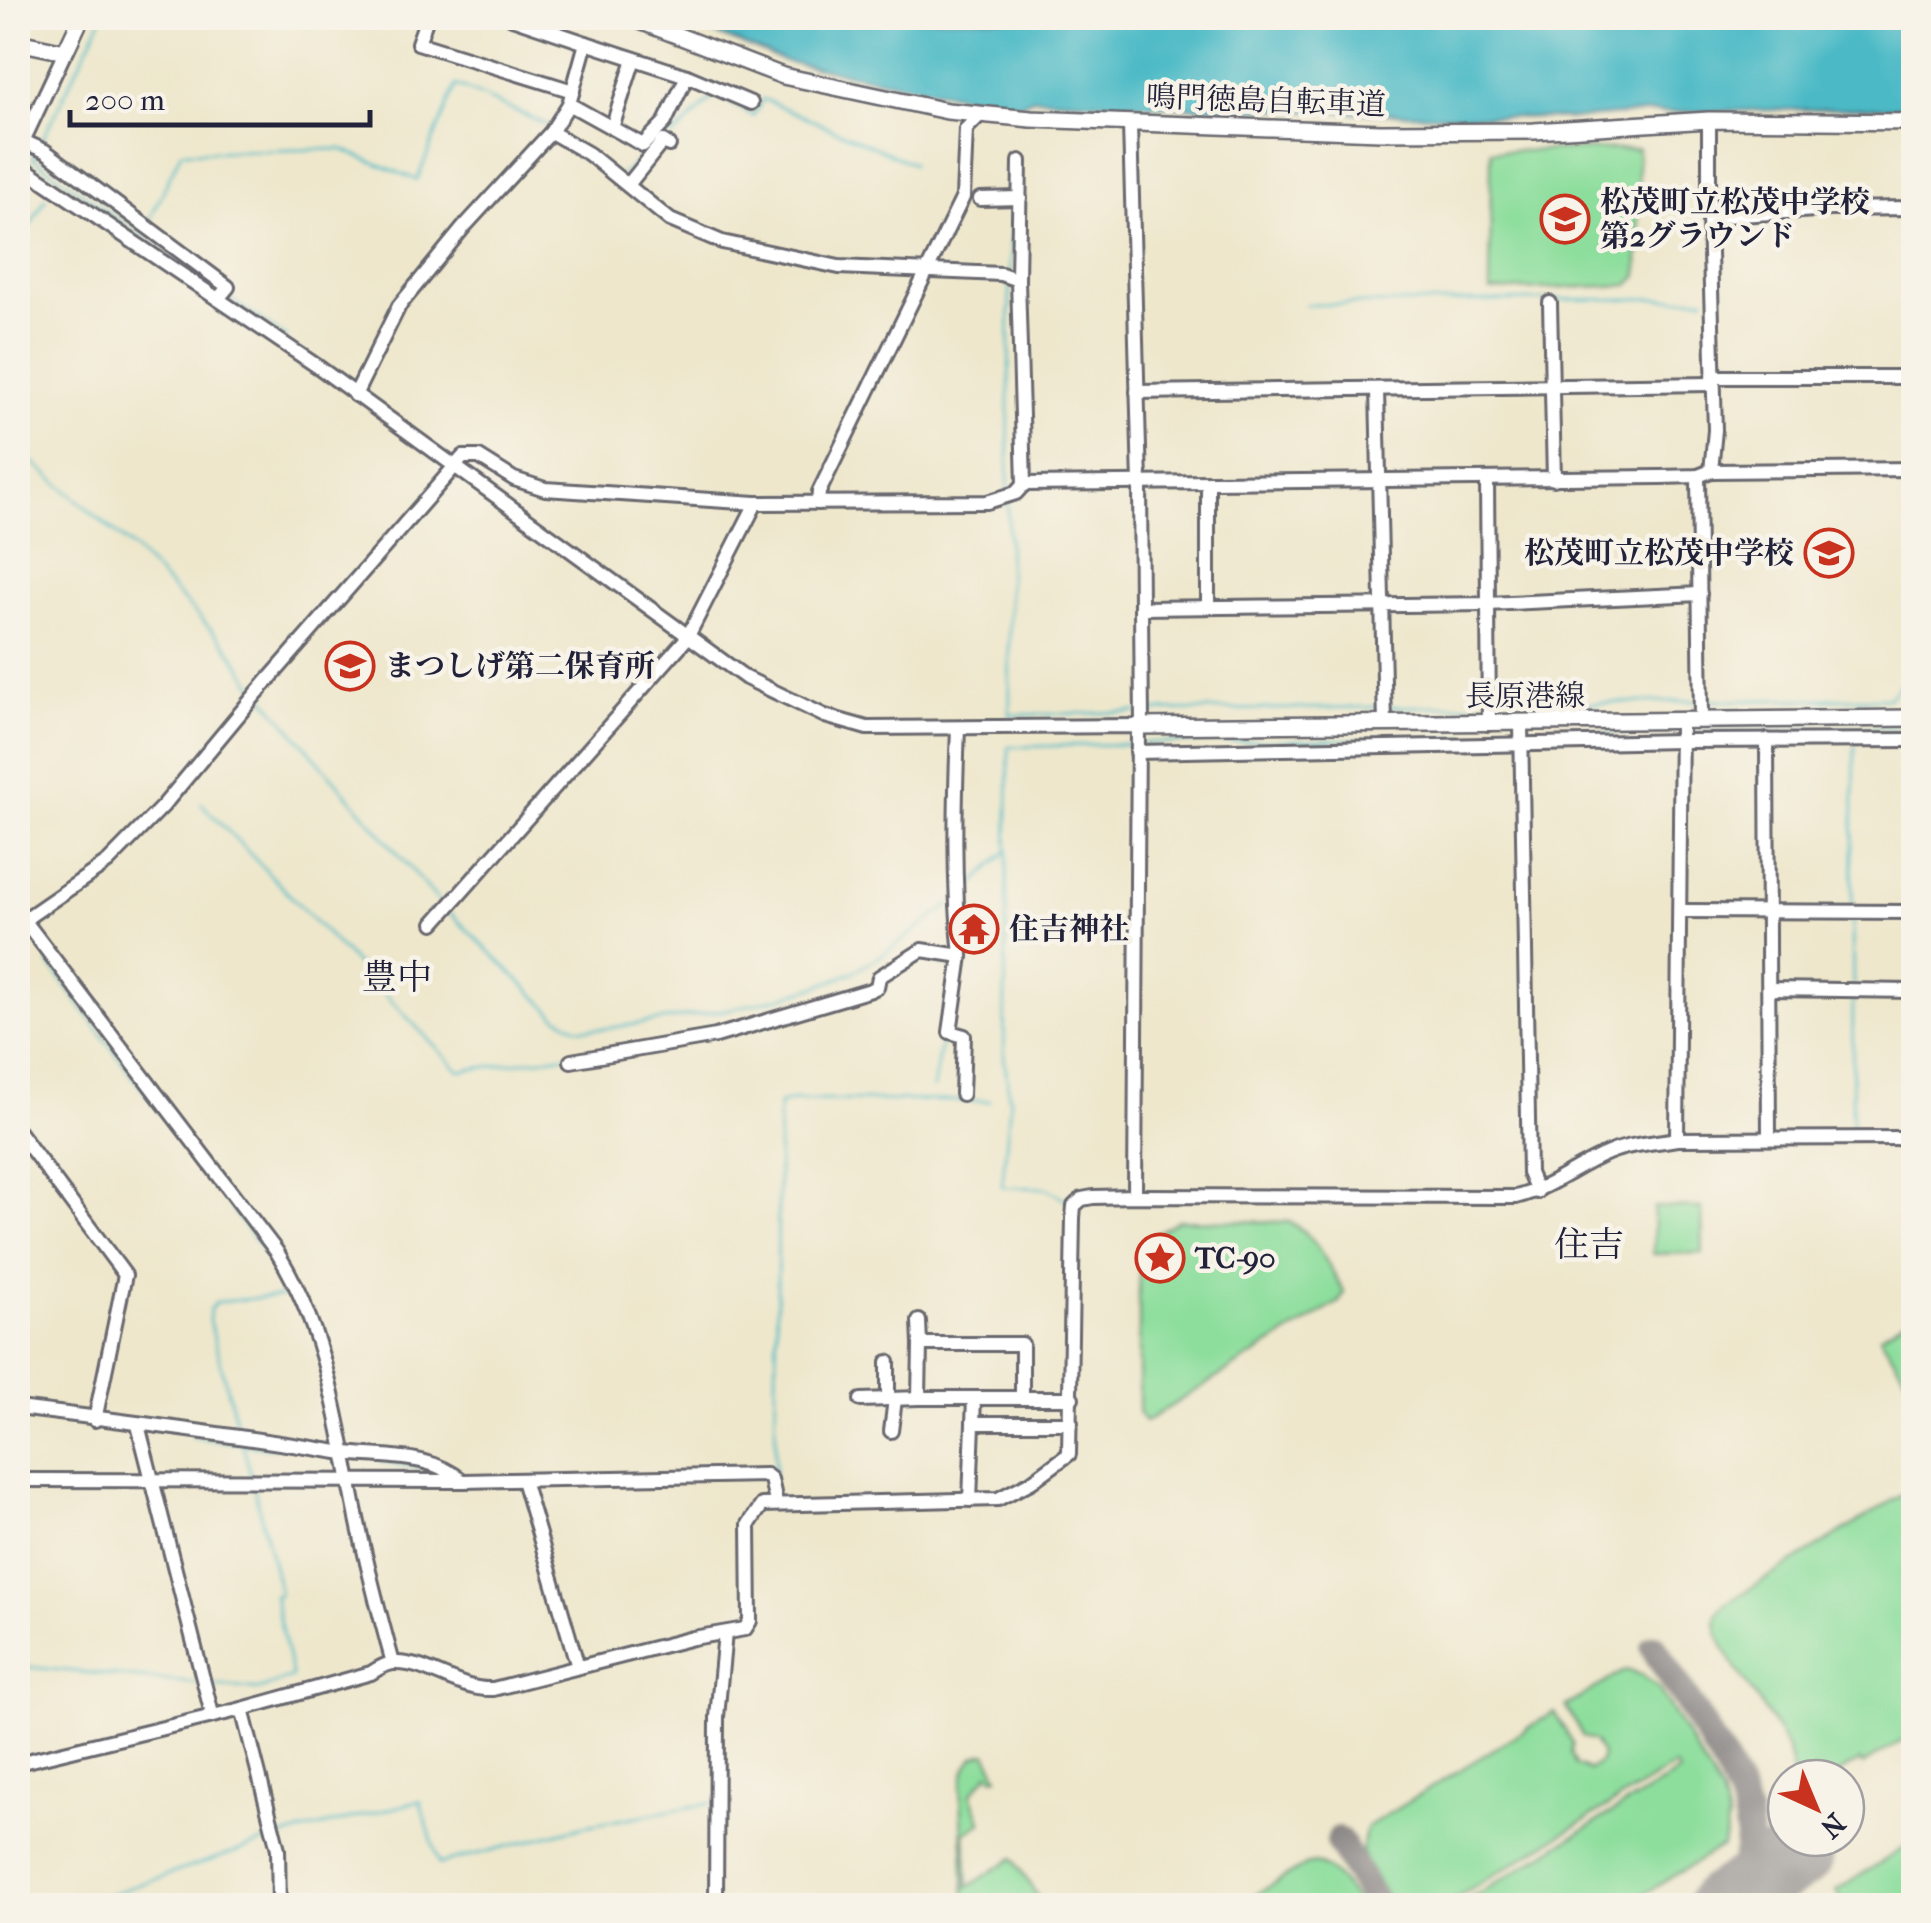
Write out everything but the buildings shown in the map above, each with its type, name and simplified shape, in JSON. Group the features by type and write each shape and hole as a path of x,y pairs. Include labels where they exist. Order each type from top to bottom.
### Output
{"main road":[{"path":"18,42 65,52 80,18"},
{"name":"鳴門徳島自転車道","path":"632,18 783,76 947,111 981,114 1130,125 1380,132 1514,131 1709,120 1914,122"},
{"name":"長原港線","path":"1140,726 1914,718"}],"street":[{"path":"427,18 415,49 571,97 612,128 643,144 665,122 687,76"},
{"path":"512,18 687,76 751,103"},
{"path":"355,395 399,306 550,132 571,97 586,43"},
{"path":"65,52 20,146 45,152 228,287 218,300"},
{"path":"612,128 634,58"},
{"path":"818,502 819,492 964,197 966,128 981,114"},
{"path":"1701,721 1700,594 1705,474 1716,430 1709,120"},
{"path":"1130,125 1141,608 1135,1196"},
{"path":"550,132 589,154 670,220 722,242 839,267 1001,274 1018,280"},
{"path":"628,185 663,141 669,144"},
{"path":"393,1663 312,1318 297,1284 277,1252 20,918 108,862 163,806 463,457 480,457 514,479 546,489 756,503 987,502 1016,493 1024,484 1018,280 1020,161"},
{"path":"18,164 355,395 746,678 825,716 867,728 1140,726"},
{"path":"980,199 1020,198"},
{"path":"1710,217 1914,208"},
{"path":"1000,249 1019,248"},
{"path":"1550,302 1554,479"},
{"path":"1136,392 1552,388 1914,378"},
{"path":"1376,390 1385,724"},
{"path":"1024,484 1554,479 1914,469"},
{"path":"1487,480 1489,724"},
{"path":"1208,483 1208,607"},
{"path":"434,923 687,638 756,503"},
{"path":"1141,608 1488,604 1700,594"},
{"path":"1676,1139 1681,722"},
{"path":"1520,724 1529,1173 1538,1192"},
{"path":"958,728 956,914 961,956 950,1032 964,1036 962,1094"},
{"path":"1138,752 1681,740 1914,740"},
{"path":"1768,740 1768,1138"},
{"path":"1680,912 1914,912"},
{"path":"571,1061 716,1036 872,990 879,977 922,950 961,956"},
{"path":"1769,988 1914,991"},
{"path":"18,1131 125,1275 96,1420"},
{"path":"18,1762 242,1709 393,1663 476,1690 493,1689 745,1628 750,1621 749,1524 762,1504 998,1499 1069,1454 1074,1206 1082,1199 1516,1197 1538,1192 1612,1151 1676,1139 1914,1138"},
{"path":"919,1321 919,1398"},
{"path":"920,1344 1022,1344 1022,1398"},
{"path":"888,1362 891,1432"},
{"path":"970,1500 974,1398"},
{"path":"860,1400 1072,1398"},
{"path":"18,1408 204,1430 345,1453 394,1456 430,1462 463,1481"},
{"path":"973,1423 1071,1422"},
{"path":"138,1425 212,1714"},
{"path":"18,1480 463,1481 766,1475 772,1479 776,1502"},
{"path":"523,1480 578,1667"},
{"path":"716,1906 717,1717 724,1633"},
{"path":"242,1709 278,1849 279,1906"},
{"path":"646,1906 684,1906"}],"green space":[{"name":"松茂町立松茂中学校 第2グラウンド","path":"1638,149 1638,276 1629,285 1490,291 1491,151"},
{"path":"1654,1207 1702,1208 1703,1253 1653,1254"},
{"path":"1178,1220 1289,1222 1314,1243 1344,1292 1339,1302 1145,1422 1139,1413 1139,1244"},
{"path":"1913,1315 1913,1389 1880,1336"},
{"path":"1913,1488 1913,1734 1866,1763 1866,1758 1790,1758 1768,1716 1725,1650 1717,1616 1727,1603"},
{"path":"1626,1670 1642,1675 1658,1688 1721,1793 1728,1820 1723,1846 1626,1905 1460,1905 1679,1772 1675,1766 1445,1905 1393,1905 1364,1859 1367,1827 1554,1712 1573,1743 1575,1765 1589,1770 1600,1762 1602,1754 1594,1741 1583,1737 1566,1706"},
{"path":"986,1753 998,1776 989,1773 971,1794 982,1822 965,1833 968,1887 1013,1858 1043,1905 965,1905 961,1788 971,1760"},
{"path":"1913,1842 1913,1905 1845,1905 1836,1891"},
{"path":"1315,1863 1335,1875 1358,1905 1239,1905 1305,1865"}],"water":[{"path":"675,18 1913,18 1913,107 1645,113 1570,119 1182,107 1033,98 1016,106 787,62"}],"waterway":[{"path":"41,142 102,18"},
{"path":"149,222 181,152 341,149 417,180 456,85 547,125"},
{"path":"660,137 665,132 674,136 716,94"},
{"path":"723,98 753,116 763,99 913,164"},
{"path":"621,173 651,147"},
{"path":"36,153 33,158 217,290"},
{"path":"18,246 46,198"},
{"path":"1010,272 1011,213"},
{"path":"1008,492 1010,285"},
{"path":"228,298 287,338"},
{"path":"1553,300 1705,298"},
{"path":"1305,305 1545,300"},
{"path":"18,449 133,548 226,645 256,688"},
{"path":"1008,500 1010,715 1136,712"},
{"path":"1704,701 1888,698 1914,670"},
{"path":"261,694 441,904"},
{"path":"1494,705 1696,701"},
{"path":"1389,707 1481,705"},
{"path":"1149,711 1381,707"},
{"path":"1688,730 1914,727"},
{"path":"1528,737 1675,730"},
{"path":"1143,743 1515,737"},
{"path":"1065,1199 1046,1188 1002,1187 1010,1103 1004,1055 1009,747 1135,744"},
{"path":"1852,906 1855,746"},
{"path":"201,803 459,1071 568,1055"},
{"path":"960,897 1009,849"},
{"path":"450,913 556,1016 578,1028 601,1029 748,1005 806,990 880,956 950,905"},
{"path":"1852,919 1853,986"},
{"path":"882,982 923,956 954,968"},
{"path":"48,962 291,1289"},
{"path":"1852,1128 1853,994"},
{"path":"933,1088 949,996"},
{"path":"775,1473 779,1104 794,1100 990,1101"},
{"path":"239,1432 209,1320 210,1309 217,1302 295,1295"},
{"path":"192,1437 274,1448"},
{"path":"243,1445 251,1476"},
{"path":"381,1462 422,1468"},
{"path":"212,1685 260,1690 292,1677 274,1596 280,1594 253,1484"},
{"path":"18,1666 200,1684"},
{"path":"281,1837 420,1801 439,1864 585,1826 712,1803"},
{"path":"75,1906 268,1841"},
{"path":"56,1906 66,1902 72,1906"}],"taxiway":[{"path":"1654,1648 1732,1777 1747,1818 1746,1860 1722,1904 1747,1900 1781,1906"},
{"path":"1339,1841 1377,1906"}],"runway":[{"path":"1720,1906 1796,1858"}],"place":[{"name":"松茂町立松茂中学校 第2グラウンド","path":"1565,219"},
{"name":"松茂町立松茂中学校","path":"1829,553"},
{"name":"まつしげ第二保育所","path":"350,666"},
{"name":"住吉神社","path":"974,929"},
{"name":"TC-90","path":"1160,1258"}],"district":[{"name":"豊中","path":"397,977"},
{"name":"住吉","path":"1589,1244"}]}
